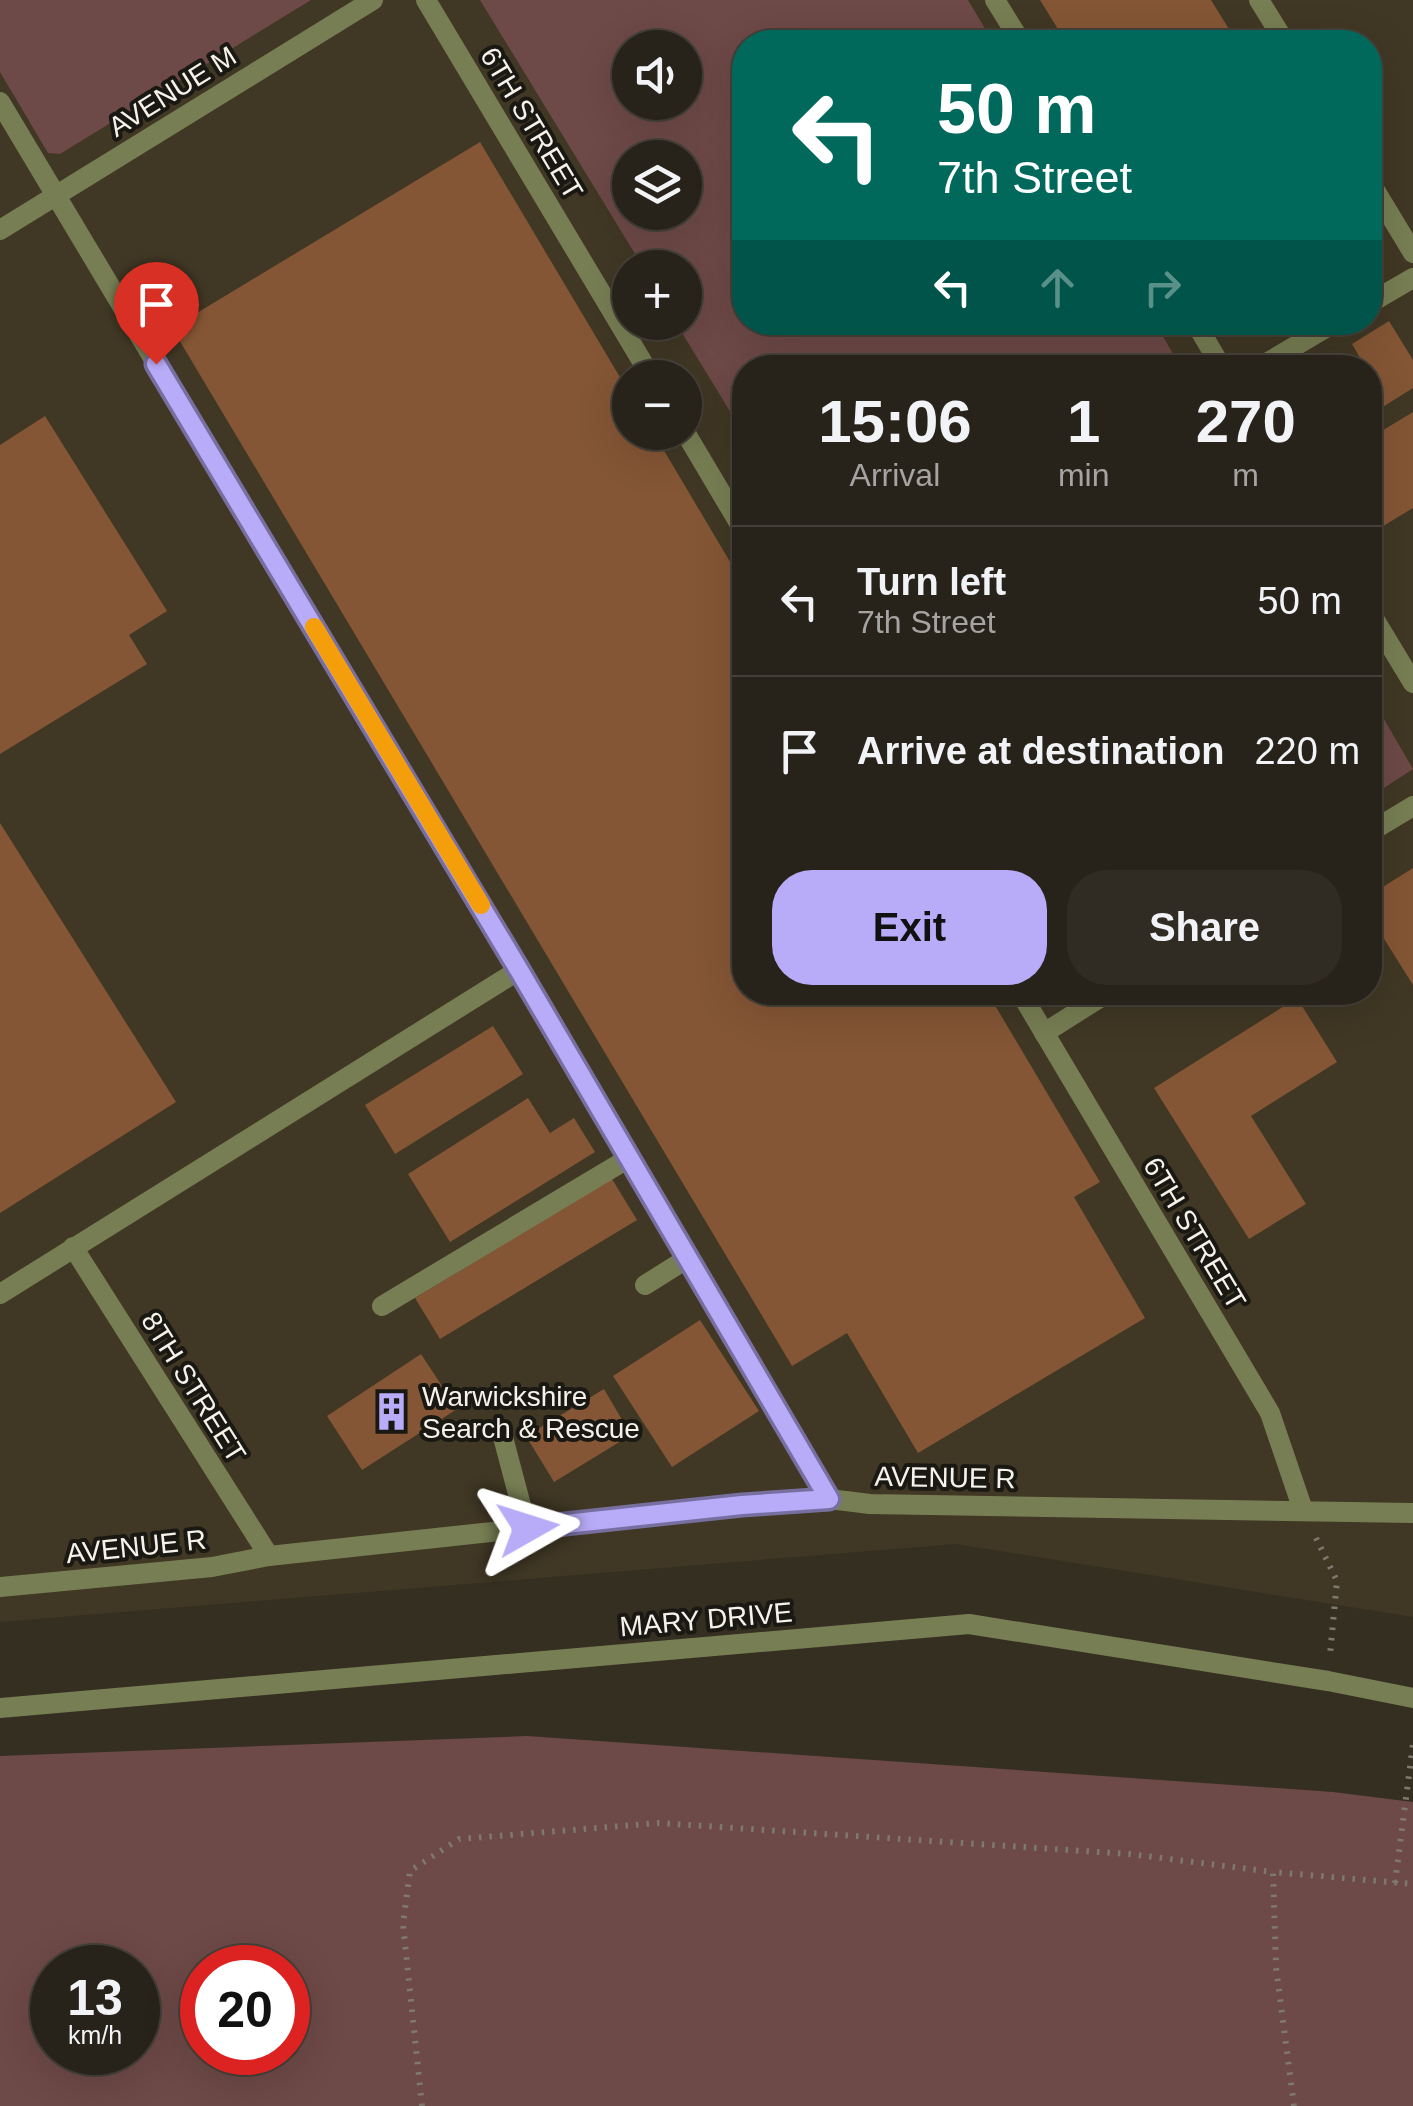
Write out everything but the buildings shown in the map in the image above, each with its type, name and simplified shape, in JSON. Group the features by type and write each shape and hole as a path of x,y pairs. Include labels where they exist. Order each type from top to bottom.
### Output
{"lane":[{"name":"AVENUE M","path":"0,230 373,0"},
{"name":"6TH STREET","path":"426,0 641,360"},
{"path":"995,0 1014,30"},
{"path":"1259,0 1278,30"},
{"path":"0,102 519,970 829,1499"},
{"path":"1382,202 1413,253"},
{"path":"1382,296 1413,278"},
{"path":"1280,355 1314,335"},
{"path":"696,450 732,511"},
{"path":"1382,632 1413,682"},
{"path":"1382,825 1413,806"},
{"path":"0,1294 519,970"},
{"name":"6TH STREET","path":"1028,1005 1270,1413 1303,1510"},
{"path":"1044,1033 1089,1005"},
{"path":"382,1306 629,1158"},
{"name":"8TH STREET","path":"72,1246 270,1556"},
{"path":"645,1285 688,1258"},
{"path":"504,1441 528,1528"},
{"name":"AVENUE R","path":"0,1587 212,1567 270,1556 742,1505 829,1499 870,1504 1413,1513"},
{"name":"MARY DRIVE","path":"0,1708 969,1624 1413,1698"}],"path":[{"path":"1303,1510 1337,1580 1328,1681"},
{"path":"1396,1883 1413,1744"},
{"path":"422,2106 403,1924 410,1871 459,1839 658,1823 1129,1854 1413,1884"},
{"path":"1273,1872 1276,1967 1294,2106"}],"shaded area":[{"path":"0,0 1413,0 1413,1617 956,1544 0,1622"},
{"path":"0,0 311,0 60,154 48,153 0,72"},
{"path":"480,0 968,0 986,30 732,30 732,335 1162,335 1174,355 732,355 732,415 686,340 702,340 702,250 633,250 620,230 702,230 702,140 612,140 612,216"},
{"path":"1382,716 1413,769 1382,789"},
{"path":"527,1736 1333,1792 1413,1802 1413,2106 0,2106 0,1756"}],"slow traffic":[{"path":"314,627 481,905"}],"place":[{"name":"Warwickshire Search & Rescue","path":"392,1412"}],"route":[{"path":"156,364 519,970 829,1499 528,1528"}]}
